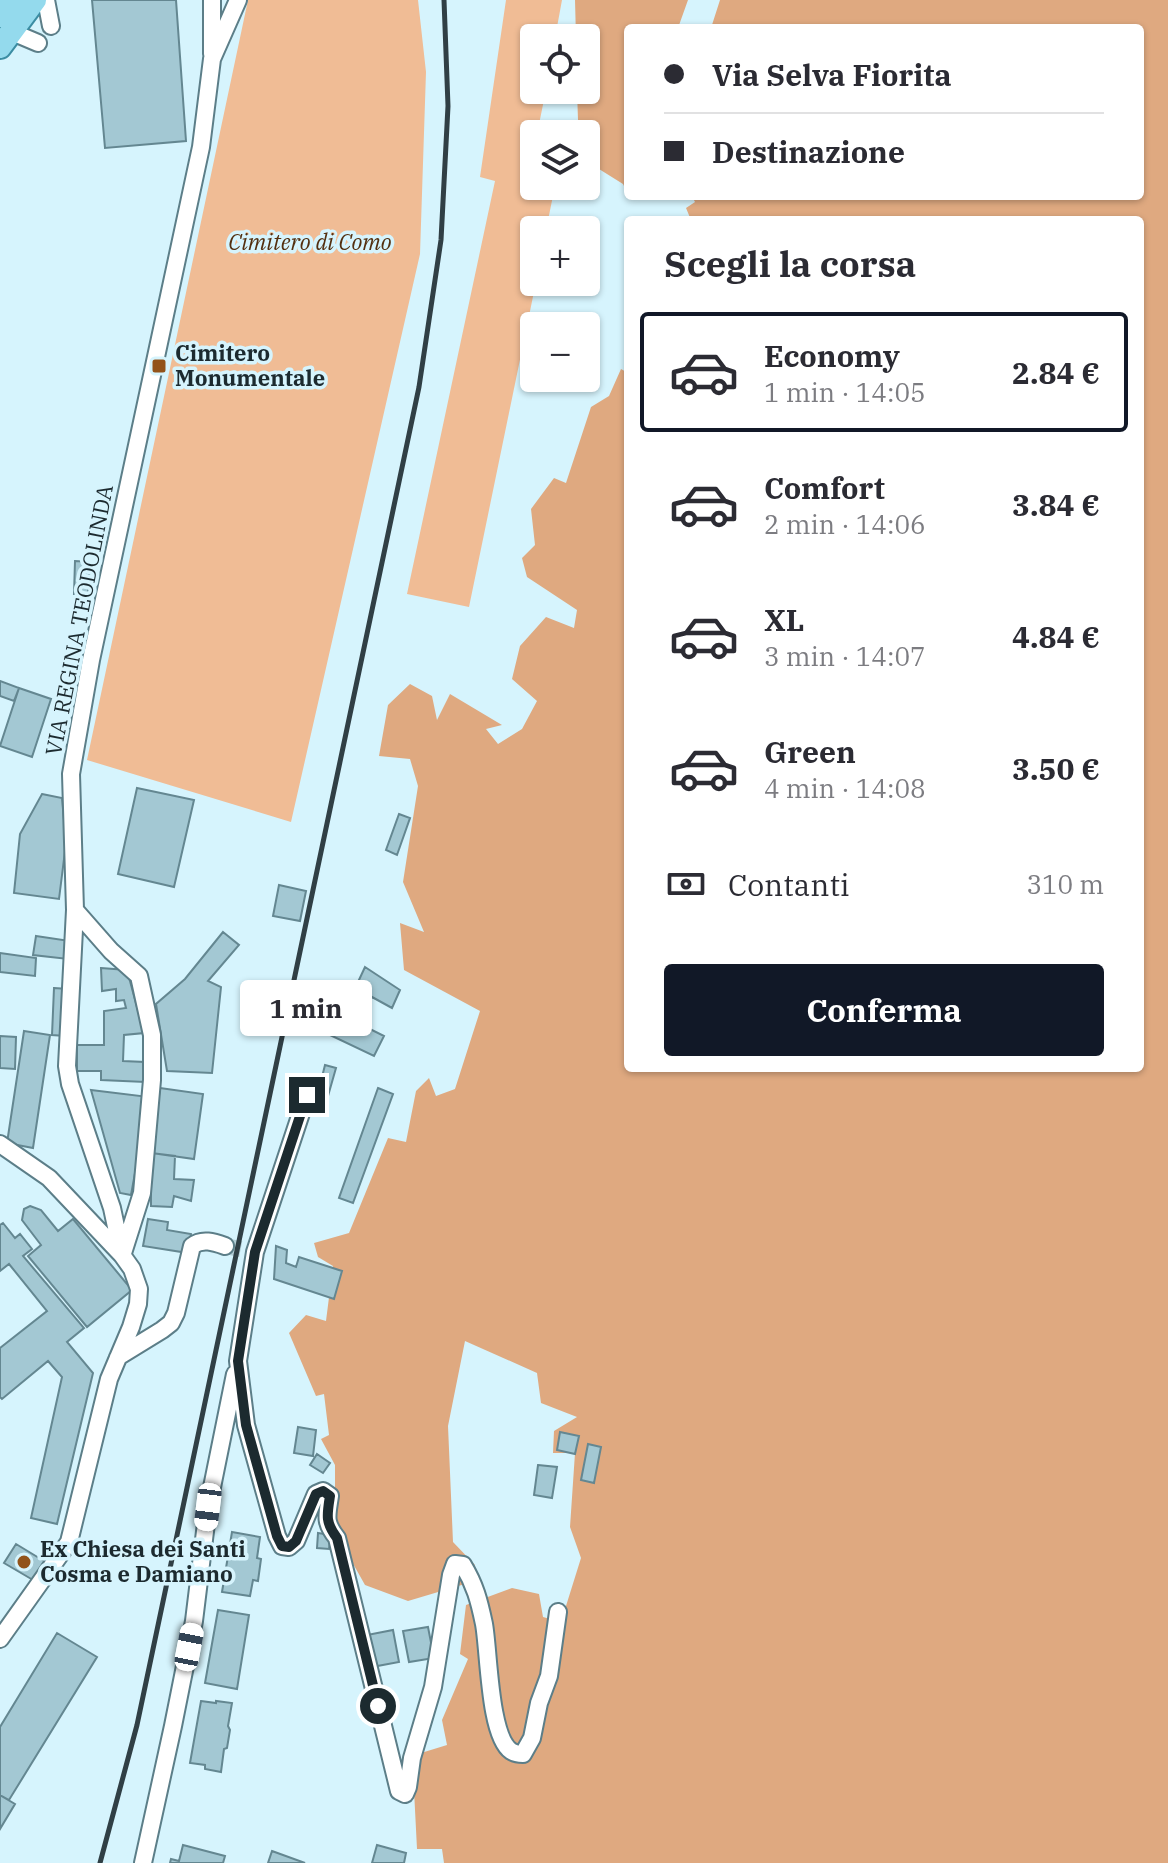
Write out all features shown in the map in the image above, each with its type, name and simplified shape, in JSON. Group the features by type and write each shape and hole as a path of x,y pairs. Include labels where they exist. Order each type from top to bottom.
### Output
{"main road":[{"path":"4,32 12,0"},
{"path":"4,32 35,0"}],"street":[{"path":"0,7 5,0"},
{"path":"46,0 51,26"},
{"path":"212,0 212,59"},
{"name":"VIA REGINA TEODOLINDA","path":"122,1255 112,1208 70,1084 67,1066 75,910 71,774 91,660 201,147 212,59 238,0"},
{"path":"4,32 38,43"},
{"path":"75,910 111,951 139,976 152,1035 152,1080 142,1193 122,1255"},
{"path":"143,1863 194,1621 208,1507 238,1361 255,1252 307,1095"},
{"path":"0,1144 49,1178 122,1255 132,1269 139,1289 131,1327 109,1379 69,1542 0,1639"},
{"path":"118,1357 171,1323 192,1246 197,1241 216,1243"},
{"path":"238,1361 246,1425 282,1546 289,1547 296,1541 316,1494 323,1491 330,1496 327,1514 329,1527 337,1538 399,1791 405,1794 408,1787 412,1758 426,1715 455,1564 463,1565 475,1586 484,1625 495,1721 504,1744 512,1752 523,1754 532,1738 539,1703 549,1676 558,1612"}],"green space":[{"name":"Cimitero di Como","path":"248,0 418,0 426,72 420,254 291,822 87,760"},
{"path":"506,0 562,0 558,24 520,24 520,104 543,104 540,120 520,120 520,200 552,200 549,216 520,216 520,296 533,296 530,312 520,312 520,360 469,607 407,594 495,181 480,177"}],"shaded area":[{"path":"575,0 688,0 679,24 624,24 624,186 600,170 600,120 578,120 577,104 600,104 600,24 576,24"},
{"path":"720,0 1168,0 1168,1863 444,1863 442,1849 417,1849 414,1790 421,1753 447,1745 442,1720 468,1659 460,1654 466,1605 512,1588 539,1594 543,1617 561,1622 581,1558 570,1527 575,1453 553,1453 554,1431 577,1417 541,1403 537,1373 465,1341 448,1426 453,1542 475,1565 465,1584 408,1601 365,1585 335,1525 335,1465 321,1439 329,1435 324,1394 316,1396 289,1333 306,1315 326,1321 333,1266 318,1257 314,1243 349,1233 388,1138 406,1142 416,1091 429,1078 436,1096 455,1089 480,1011 404,970 400,923 424,932 403,882 418,786 410,759 379,756 388,705 410,684 432,696 437,720 450,694 502,725 486,729 498,744 522,729 537,701 512,679 520,646 546,617 574,628 577,610 527,577 522,558 535,545 531,509 554,478 566,483 591,407 609,396 621,369 624,371 624,1072 1144,1072 1144,216 689,216 686,208 694,200 1144,200 1144,24 712,24"}],"building":[{"path":"92,0 176,0 186,141 105,148"},
{"path":"75,561 90,562 88,594 74,594"},
{"path":"0,681 19,688 14,701 0,696"},
{"path":"19,688 51,699 32,757 0,746"},
{"path":"137,788 194,800 174,887 118,874"},
{"path":"42,794 62,798 66,843 59,899 14,893 20,834"},
{"path":"399,814 410,818 397,855 386,850"},
{"path":"279,885 306,891 300,921 273,916"},
{"path":"223,932 239,945 208,981 221,987 212,1073 167,1071 156,1004 185,979"},
{"path":"36,936 70,941 68,959 33,955"},
{"path":"0,953 36,958 35,976 0,972"},
{"path":"365,967 400,990 392,1008 372,997 362,1017 345,1010"},
{"path":"101,968 127,970 144,1033 124,1035 123,1061 145,1062 145,1082 101,1080 101,1071 77,1071 77,1045 104,1045 104,1011 126,1008 124,1000 116,1001 116,989 102,991"},
{"path":"54,988 68,989 65,1036 52,1035"},
{"path":"340,1014 384,1036 374,1056 330,1035"},
{"path":"24,1031 50,1035 33,1148 7,1143"},
{"path":"0,1036 16,1037 15,1069 0,1068"},
{"path":"325,1065 336,1068 328,1096 318,1093"},
{"path":"160,1088 203,1094 194,1159 151,1153"},
{"path":"378,1088 393,1094 353,1203 339,1198"},
{"path":"91,1090 149,1097 131,1195 120,1193"},
{"path":"151,1153 175,1156 174,1179 194,1180 191,1201 174,1196 172,1207 151,1206"},
{"path":"30,1206 41,1210 58,1231 73,1219 132,1290 87,1327 28,1256 41,1245 22,1220 24,1209"},
{"path":"148,1219 168,1222 167,1230 191,1234 188,1253 143,1246"},
{"path":"3,1223 15,1238 20,1234 32,1249 23,1256 84,1328 67,1342 93,1373 57,1524 31,1518 62,1377 48,1361 2,1399 0,1397 0,1348 47,1311 9,1264 0,1271 0,1225"},
{"path":"276,1246 287,1250 286,1263 296,1267 299,1257 342,1271 334,1299 274,1279"},
{"path":"298,1427 316,1430 313,1456 294,1453"},
{"path":"560,1432 579,1436 575,1454 557,1450"},
{"path":"588,1444 601,1447 594,1483 581,1480"},
{"path":"317,1454 330,1463 323,1473 310,1465"},
{"path":"538,1465 557,1467 552,1498 534,1495"},
{"path":"232,1532 260,1537 258,1581 253,1580 250,1596 222,1592"},
{"path":"318,1533 331,1535 329,1549 317,1548"},
{"name":"Ex Chiesa dei Santi Cosma e Damiano","path":"16,1544 44,1561 33,1580 4,1563"},
{"path":"218,1610 249,1615 237,1689 205,1683"},
{"path":"428,1627 434,1658 409,1662 403,1631"},
{"path":"393,1630 399,1662 372,1667 367,1635"},
{"path":"57,1633 97,1657 9,1800 0,1795 0,1727"},
{"path":"201,1701 232,1703 221,1772 190,1763"},
{"path":"0,1795 15,1804 0,1829"},
{"path":"183,1845 225,1856 223,1863 170,1863 171,1859 179,1861"},
{"path":"377,1845 406,1853 404,1863 372,1863"},
{"path":"272,1851 305,1863 268,1863"}],"tunnel":[{"path":"225,1246 255,1252"}],"railway":[{"path":"100,1863 137,1725 419,387 441,240 448,106 444,0"}],"place":[{"name":"Cimitero Monumentale","path":"159,366"},
{"name":"Ex Chiesa dei Santi Cosma e Damiano","path":"24,1562"}],"route":[{"path":"307,1095 255,1252 238,1361 246,1425 282,1546 289,1547 296,1541 316,1494 323,1491 330,1496 327,1514 329,1527 337,1538 378,1706"}]}
